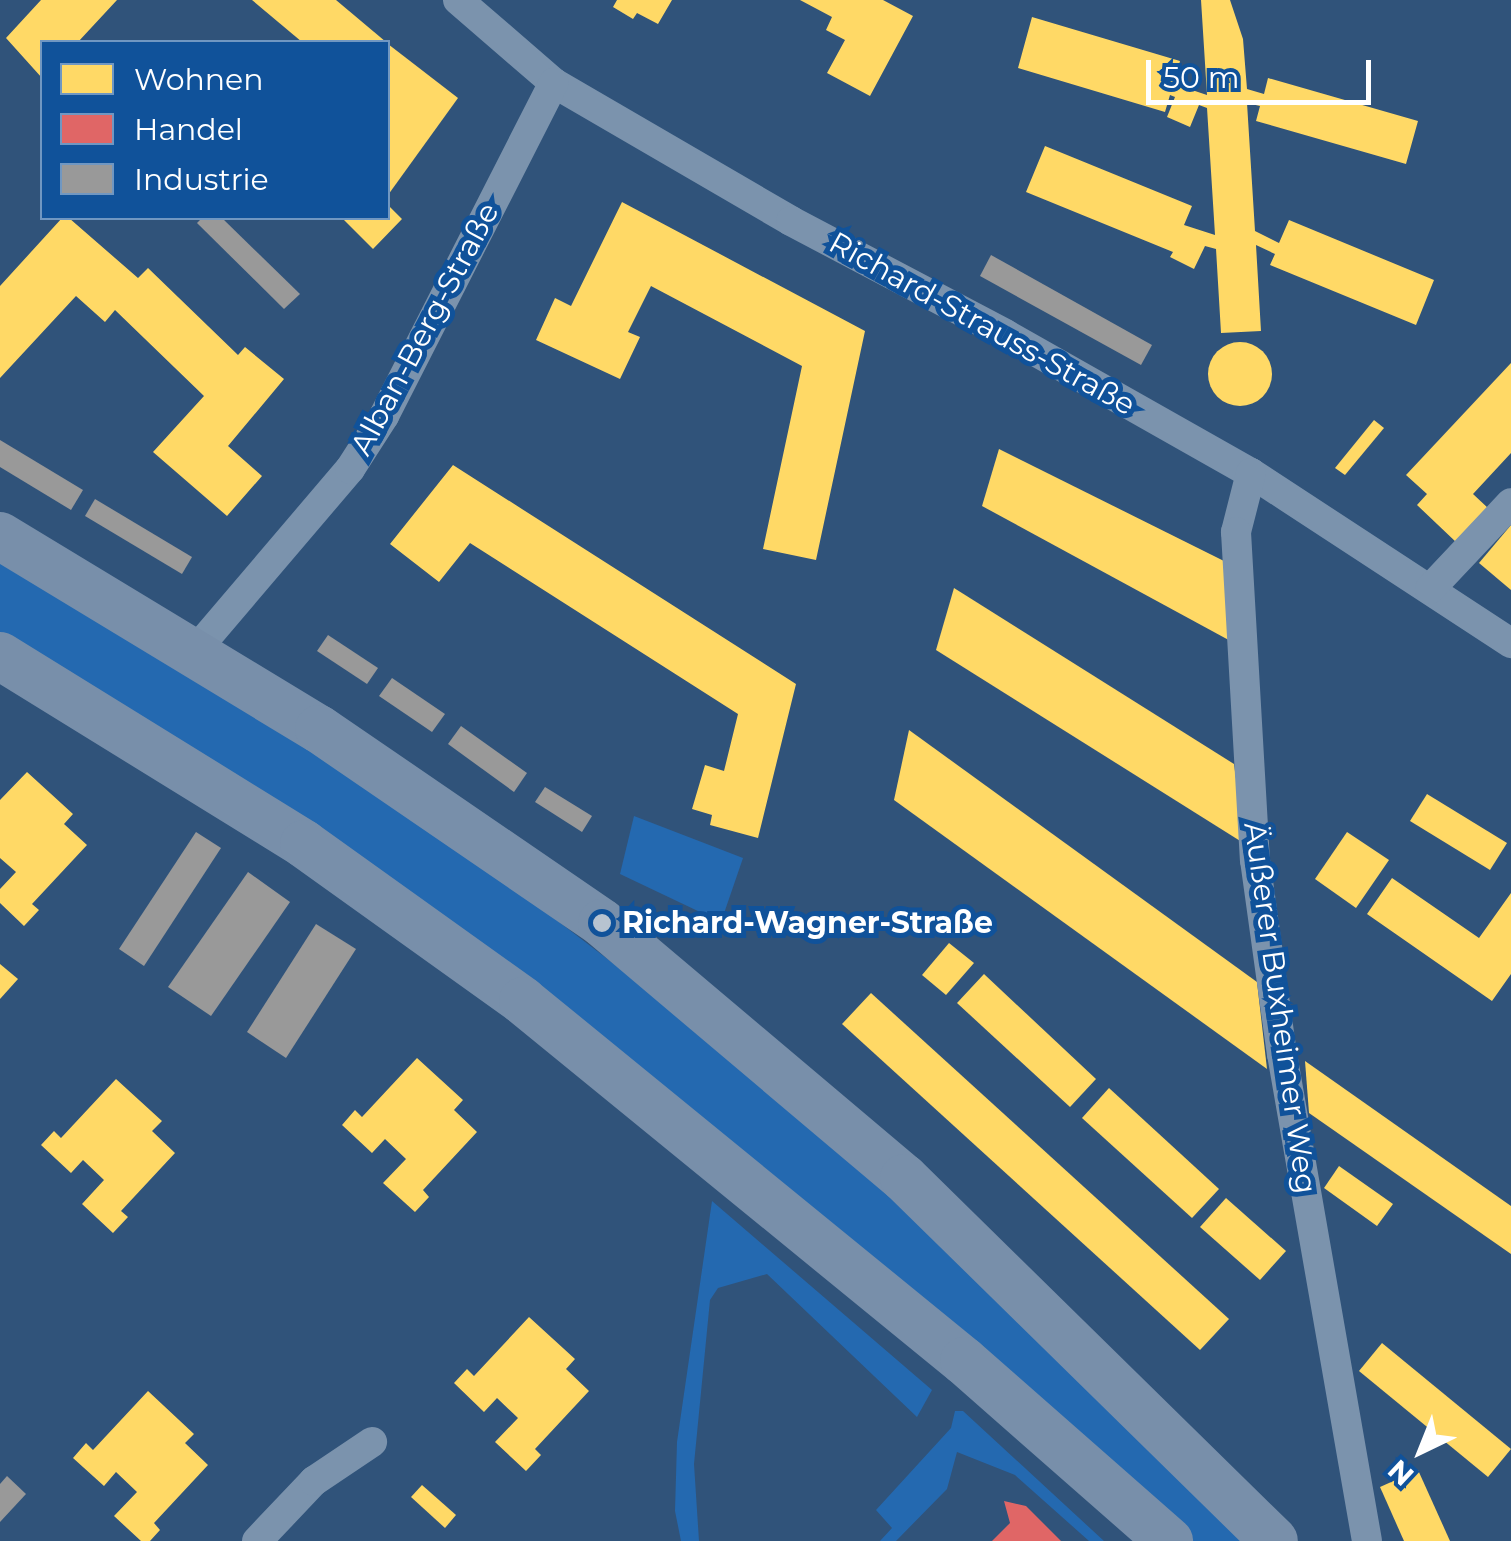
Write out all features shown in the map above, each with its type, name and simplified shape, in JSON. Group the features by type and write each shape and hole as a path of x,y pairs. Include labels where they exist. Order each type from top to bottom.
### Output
{"main road":[{"path":"0,536 195,651 520,862 697,1000 904,1178 1274,1541"},
{"path":"0,656 304,844 523,1001 656,1105 964,1360 1168,1541"}],"street":[{"name":"Richard-Strauss-Straße","path":"458,0 554,82 791,221 1005,334 1251,472 1511,643"},
{"name":"Alban-Berg-Straße","path":"195,651 340,481 384,416 554,82"},
{"name":"Äußerer Buxheimer Weg","path":"1251,472 1236,532 1254,860 1282,1054 1367,1541"},
{"path":"1430,589 1511,503"},
{"path":"257,1541 314,1481 372,1442"}],"shaded area":[{"path":"0,549 440,831 665,1003 887,1193 1244,1541 1192,1541 677,1106 0,637"},
{"path":"634,816 743,858 721,922 620,874"},
{"path":"712,1201 932,1390 917,1417 767,1274 718,1288 710,1300 694,1464 699,1541 681,1541 675,1511 677,1442"},
{"path":"955,1411 963,1411 1104,1541 1089,1541 1015,1475 957,1452 947,1489 896,1541 880,1541 892,1528 876,1510 951,1428"}],"building: Wohnen":[{"path":"41,0 117,0 80,40 40,40 40,76 6,38"},
{"path":"252,0 336,0 384,40 300,40"},
{"path":"617,0 672,0 658,24 637,13 633,19 613,7"},
{"path":"800,0 883,0 913,16 870,96 827,73 845,40 826,30 832,17"},
{"path":"1201,0 1230,0 1243,39 1247,89 1264,94 1268,78 1418,121 1406,164 1256,121 1260,106 1247,103 1255,231 1279,243 1289,220 1434,280 1416,325 1270,265 1275,254 1256,245 1261,331 1221,333 1216,249 1205,246 1194,269 1170,257 1173,252 1026,192 1045,146 1192,206 1184,225 1215,235 1207,108 1199,105 1190,127 1167,117 1175,97 1170,95 1165,112 1018,68 1032,17 1180,61 1174,84 1207,95"},
{"path":"390,46 458,98 390,192"},
{"path":"622,202 865,331 816,560 763,549 802,366 651,286 628,332 640,337 620,379 536,340 555,298 571,306"},
{"path":"390,207 402,219 373,249 344,220 390,220"},
{"path":"60,220 71,220 138,278 148,268 238,355 245,347 284,379 228,446 262,476 227,516 153,452 204,396 115,310 105,322 76,296 0,378 0,286"},
{"path":"1240,342 1262,352 1272,374 1262,396 1240,406 1218,396 1208,374 1218,352"},
{"path":"1511,363 1511,453 1473,494 1489,509 1457,543 1417,505 1427,494 1406,475"},
{"path":"1374,420 1384,428 1345,475 1335,468"},
{"path":"999,449 1232,565 1236,644 982,506"},
{"path":"453,465 796,684 758,838 710,825 712,815 692,809 705,765 724,771 738,714 470,543 439,582 390,544"},
{"path":"1511,525 1511,590 1479,563"},
{"path":"954,588 1234,764 1245,844 936,650"},
{"path":"909,730 1257,982 1267,1069 894,800"},
{"path":"27,772 73,814 64,824 87,845 32,904 39,910 24,926 0,903 0,889 16,872 0,858 0,800"},
{"path":"1427,794 1507,843 1490,870 1410,821"},
{"path":"1347,832 1389,860 1356,908 1315,879"},
{"path":"1392,878 1479,938 1511,893 1511,974 1492,1001 1367,914"},
{"path":"949,943 974,963 946,995 922,975"},
{"path":"0,964 18,979 0,999"},
{"path":"984,974 1096,1079 1070,1107 957,1003"},
{"path":"871,993 1229,1319 1200,1350 842,1024"},
{"path":"417,1058 463,1100 454,1110 477,1132 423,1190 429,1197 415,1212 383,1183 406,1159 385,1139 372,1153 342,1125 355,1110 362,1117"},
{"path":"1305,1061 1511,1206 1511,1254 1309,1113"},
{"path":"116,1079 162,1121 152,1131 175,1153 121,1211 128,1217 113,1233 82,1204 104,1180 83,1160 71,1173 41,1145 54,1131 61,1138"},
{"path":"1109,1088 1219,1189 1192,1218 1082,1118"},
{"path":"1339,1166 1393,1204 1377,1226 1324,1188"},
{"path":"1226,1198 1286,1251 1260,1280 1200,1227"},
{"path":"529,1317 575,1359 566,1369 589,1391 535,1449 541,1455 526,1471 495,1442 518,1418 497,1398 484,1412 454,1383 467,1369 474,1376"},
{"path":"1382,1343 1511,1449 1488,1477 1359,1371"},
{"path":"148,1391 194,1434 185,1443 208,1465 154,1523 160,1530 150,1541 141,1541 114,1516 137,1492 116,1472 104,1486 73,1458 86,1443 93,1450"},
{"path":"1418,1470 1450,1541 1404,1541 1380,1487"},
{"path":"422,1485 456,1515 445,1528 411,1497"}],"building: Handel":[{"path":"1004,1501 1026,1506 1061,1541 992,1541 1010,1523"}],"building: Industrie":[{"path":"224,220 300,294 284,309 197,223"},
{"path":"991,255 1152,345 1141,365 980,276"},
{"path":"0,440 83,490 71,510 0,467"},
{"path":"95,499 192,557 182,574 85,516"},
{"path":"328,635 378,668 367,684 317,651"},
{"path":"392,678 445,714 432,732 379,696"},
{"path":"461,726 527,773 514,792 448,744"},
{"path":"545,787 592,816 582,832 535,802"},
{"path":"196,832 221,848 144,966 119,949"},
{"path":"248,872 290,902 211,1016 168,987"},
{"path":"316,924 356,949 286,1058 247,1032"},
{"path":"7,1476 26,1494 0,1522 0,1484"}],"place":[{"name":"Richard-Wagner-Straße","path":"602,923"}]}
